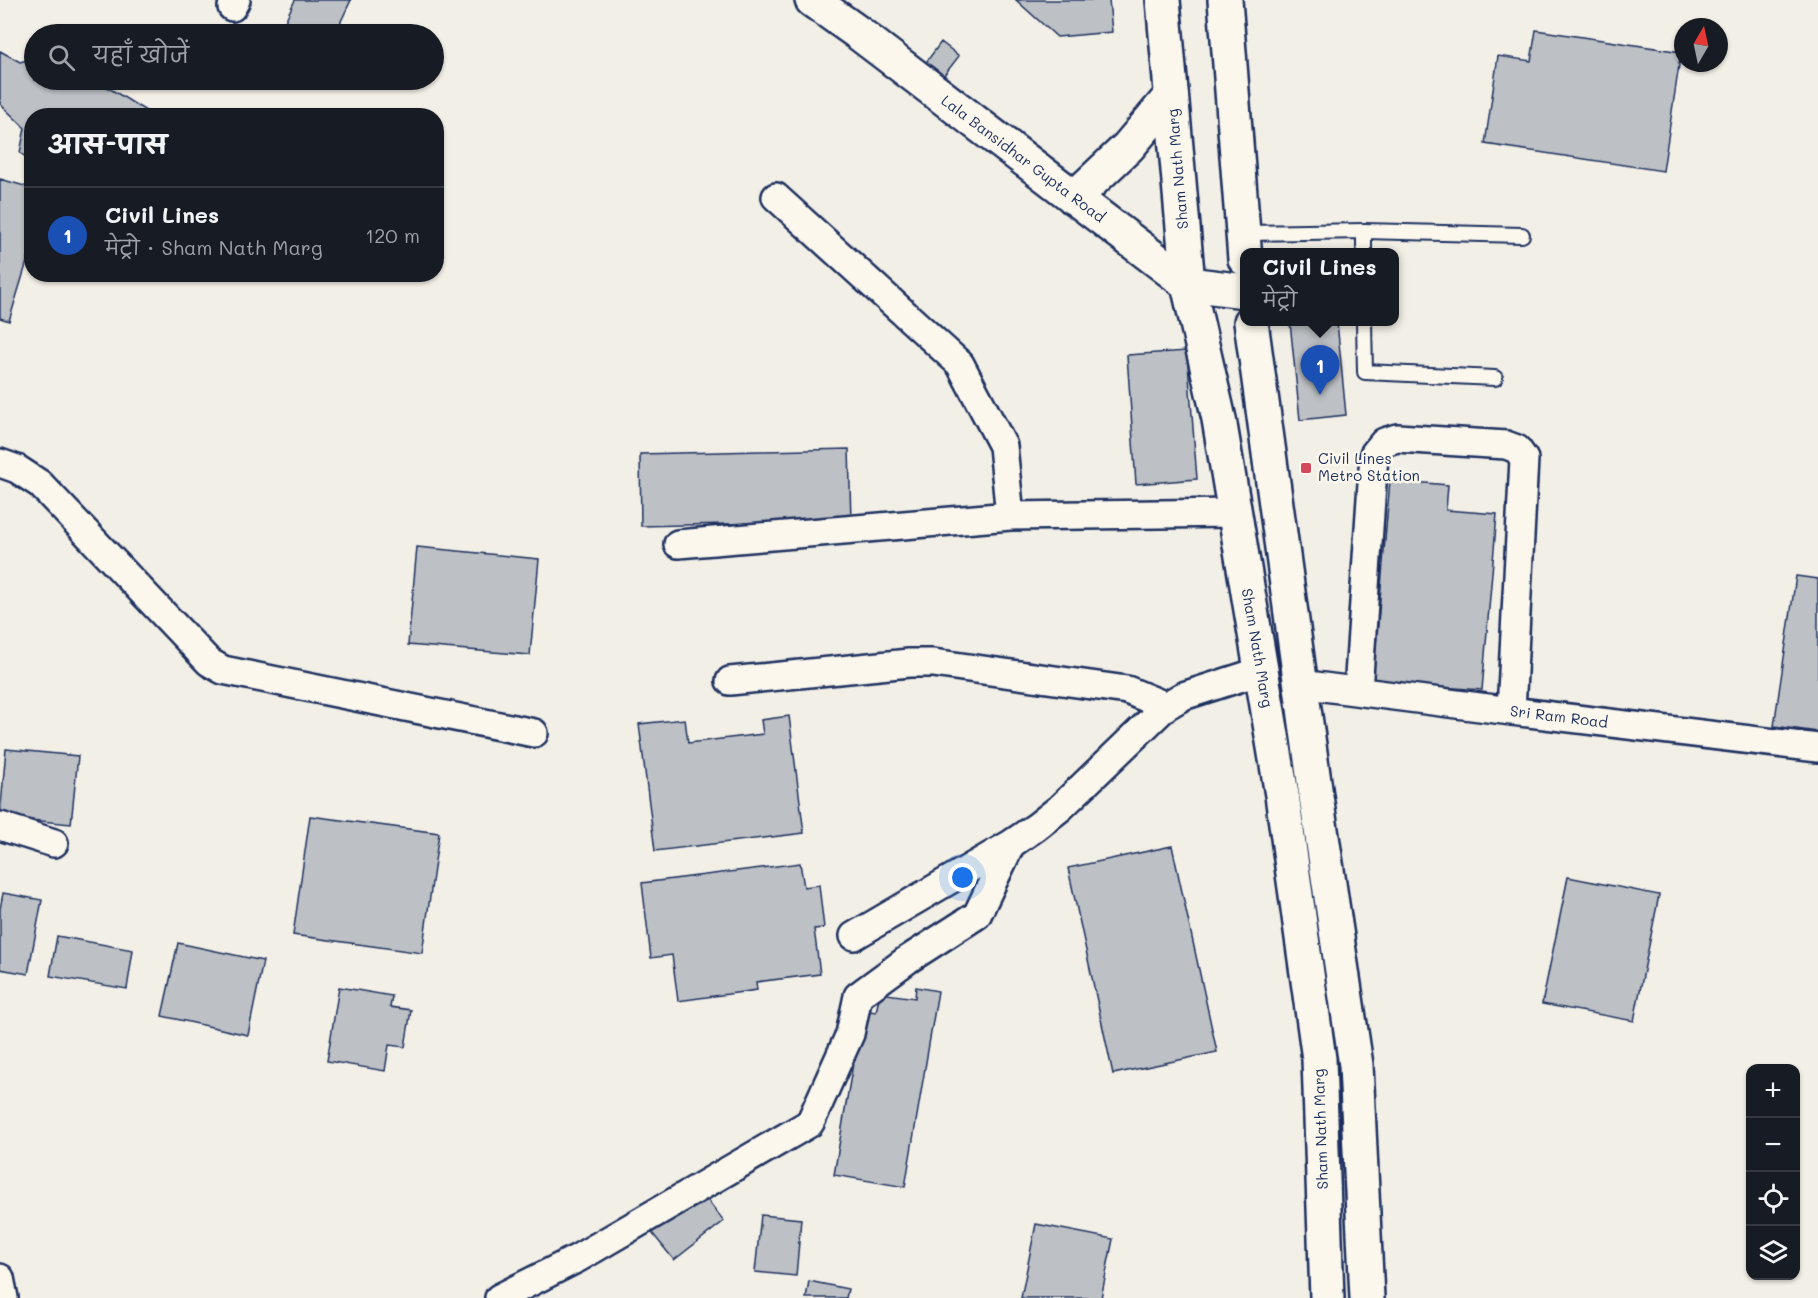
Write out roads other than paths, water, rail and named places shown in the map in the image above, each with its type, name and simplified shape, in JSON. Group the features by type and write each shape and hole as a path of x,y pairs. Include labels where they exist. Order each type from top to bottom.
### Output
{"main road":[{"name":"Lala Bansidhar Gupta Road","path":"812,0 1188,285"},
{"name":"Sham Nath Marg","path":"1163,0 1188,285 1219,419 1282,795 1319,1059 1327,1298"},
{"path":"1225,0 1244,246"},
{"path":"1074,198 1128,147 1171,96"},
{"path":"1188,285 1240,290"},
{"path":"1252,326 1300,684 1356,1065 1367,1298"}],"street":[{"path":"776,196 960,364 1003,446 1010,516"},
{"path":"1358,691 1374,454 1384,442 1397,438 1506,445 1517,449 1524,459 1511,711"},
{"path":"0,463 17,469 40,484 209,662 223,670 534,733"},
{"path":"678,544 1010,516 1234,513"},
{"path":"730,681 909,663 933,663 1127,690 1166,706"},
{"path":"854,936 1011,844 1060,808 1166,706 1183,696 1261,671"},
{"name":"Sri Ram Road","path":"1300,684 1818,748"},
{"path":"0,826 54,843"},
{"path":"499,1298 578,1258 810,1122 850,1034 858,996 907,960 977,915 1011,844"},
{"path":"0,1278 4,1298"}],"lane":[{"path":"1244,246 1364,231 1522,235"},
{"path":"1364,231 1364,248"},
{"path":"1364,326 1365,372 1495,378"}],"place":[{"name":"Civil Lines","path":"1320,395"},
{"name":"Civil Lines Metro Station","path":"1306,468"}]}
